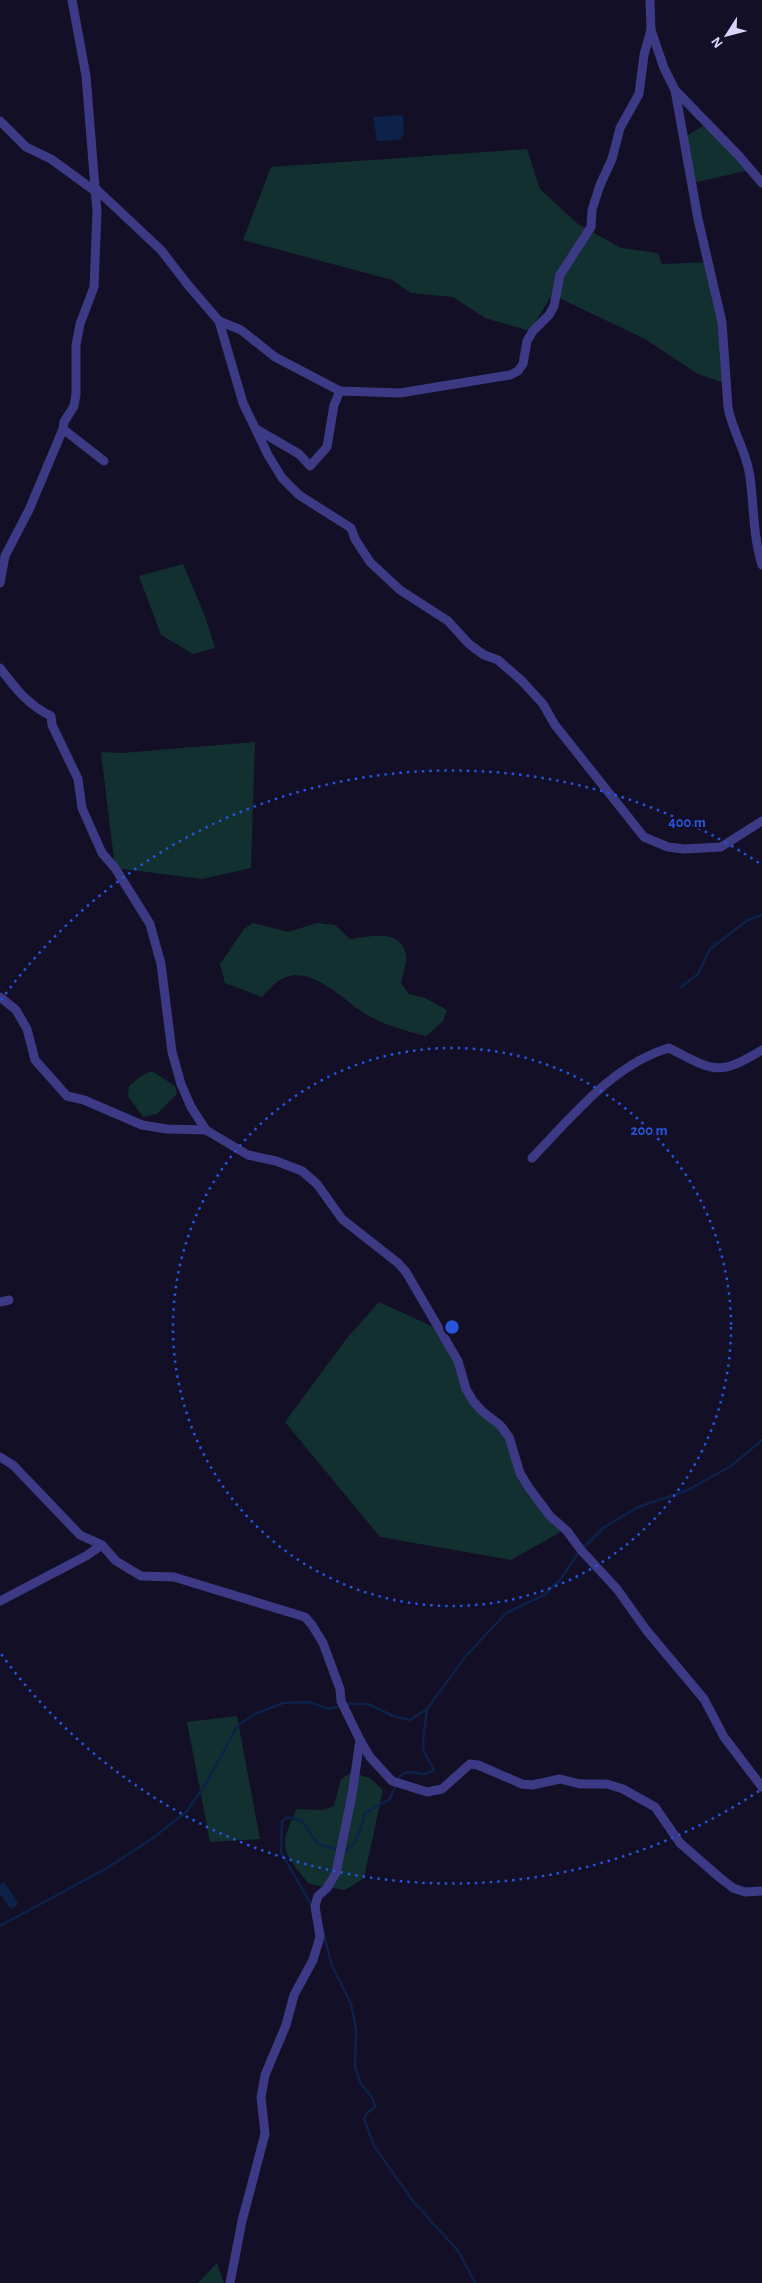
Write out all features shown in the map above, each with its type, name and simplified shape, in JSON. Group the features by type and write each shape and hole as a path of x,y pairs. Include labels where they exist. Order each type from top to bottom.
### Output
{"street":[{"path":"0,583 5,556 29,510 63,429 64,422 74,406 76,394 76,345 80,324 94,287 97,212 86,76 72,0"},
{"path":"219,321 241,330 275,357 340,391 400,394 510,375 518,371 524,364 530,336 545,322 552,311 560,275 591,227 592,210 604,172 612,159 620,128 639,94 651,30 650,0"},
{"path":"651,30 664,68 675,90 698,219 724,328 728,407 750,477 753,522 762,566"},
{"path":"675,90 739,156 762,183"},
{"path":"0,121 26,147 51,159 95,190 161,250 219,321 243,403 268,455 282,478 299,495 351,528 355,539 370,562 400,590 448,621 469,644 484,655 498,660 522,681 542,704 560,732 644,837 668,847 684,849 721,847 762,821"},
{"path":"256,429 299,454 310,466 327,447 334,405 340,391"},
{"path":"63,429 104,460"},
{"path":"0,668 14,688 35,708 52,716 52,725 78,779 87,822 102,853 115,868 150,924 161,964 172,1052 181,1084 191,1107 206,1130 248,1155 276,1161 302,1171 317,1184 342,1219 398,1263 406,1272 458,1361 466,1390 482,1411 500,1425 509,1437 520,1473 529,1488 550,1516 566,1531 617,1589 646,1631 704,1700 724,1737 762,1787"},
{"path":"0,997 16,1010 27,1029 36,1060 67,1096 84,1100 142,1126 206,1130"},
{"path":"532,1158 597,1092 622,1072 654,1052 669,1048 703,1066 721,1069 735,1065 762,1050"},
{"path":"0,1457 13,1465 80,1535 102,1545 116,1561 142,1576 174,1577 304,1617 312,1625 323,1643 340,1689 341,1701 360,1740 370,1757 392,1781 427,1792 442,1789 470,1764 522,1784 532,1785 560,1779 580,1784 607,1784 623,1788 655,1807 680,1843 718,1877 733,1888 745,1892 762,1891"},
{"path":"0,1601 86,1556 102,1545"},
{"path":"230,2283 242,2221 265,2134 262,2097 264,2075 286,2025 294,1995 313,1960 320,1937 315,1906 318,1896 327,1888 336,1873 352,1795 360,1740"}],"green space":[{"path":"708,123 750,170 693,183 683,138"},
{"path":"527,149 540,189 578,224 621,248 658,253 662,264 708,262 730,385 698,374 645,339 561,299 550,298 530,331 485,318 453,297 411,293 392,280 243,240 271,167"},
{"path":"183,564 205,616 215,648 193,654 161,635 139,576"},
{"path":"255,742 251,868 202,879 115,868 101,752 122,753"},
{"path":"253,923 288,932 317,923 335,925 350,939 375,936 392,937 403,947 406,956 401,983 409,994 425,998 447,1010 443,1021 426,1036 403,1030 367,1015 324,984 300,975 288,977 276,983 262,997 225,983 220,964 244,929"},
{"path":"152,1071 175,1086 177,1094 157,1114 143,1117 128,1096 129,1086 141,1076"},
{"path":"379,1302 438,1329 458,1361 468,1396 506,1431 519,1474 566,1529 511,1560 380,1537 285,1422 347,1338"},
{"path":"237,1716 260,1839 210,1842 187,1722"},
{"path":"351,1773 370,1778 383,1790 364,1878 345,1890 309,1884 293,1864 286,1849 285,1842 291,1822 297,1809 323,1810 334,1806 341,1779"},
{"path":"217,2263 224,2283 198,2283"}],"water":[{"path":"403,115 404,132 401,140 377,141 373,117"},
{"path":"4,1882 19,1904 11,1909 0,1894 0,1884"}],"waterway":[{"path":"681,987 698,974 710,949 748,920 762,915"},
{"path":"583,1548 603,1528 638,1507 686,1491 731,1466 762,1440"},
{"path":"0,1926 107,1868 153,1838 186,1812 207,1782 238,1725 255,1714 283,1703 309,1702 329,1709 348,1704 368,1704 393,1716 410,1720 427,1709 465,1657 506,1613 544,1595 560,1580 579,1552"},
{"path":"312,1906 281,1852 282,1821 288,1817 302,1821 318,1844 338,1850 346,1850 353,1845 361,1828 365,1813 390,1799 400,1776 407,1772 425,1774 434,1770 424,1752 423,1741 427,1709"},
{"path":"322,1926 331,1963 351,2004 356,2029 355,2067 360,2082 373,2099 375,2107 367,2113 364,2119 374,2146 413,2201 459,2252 475,2283"}]}
